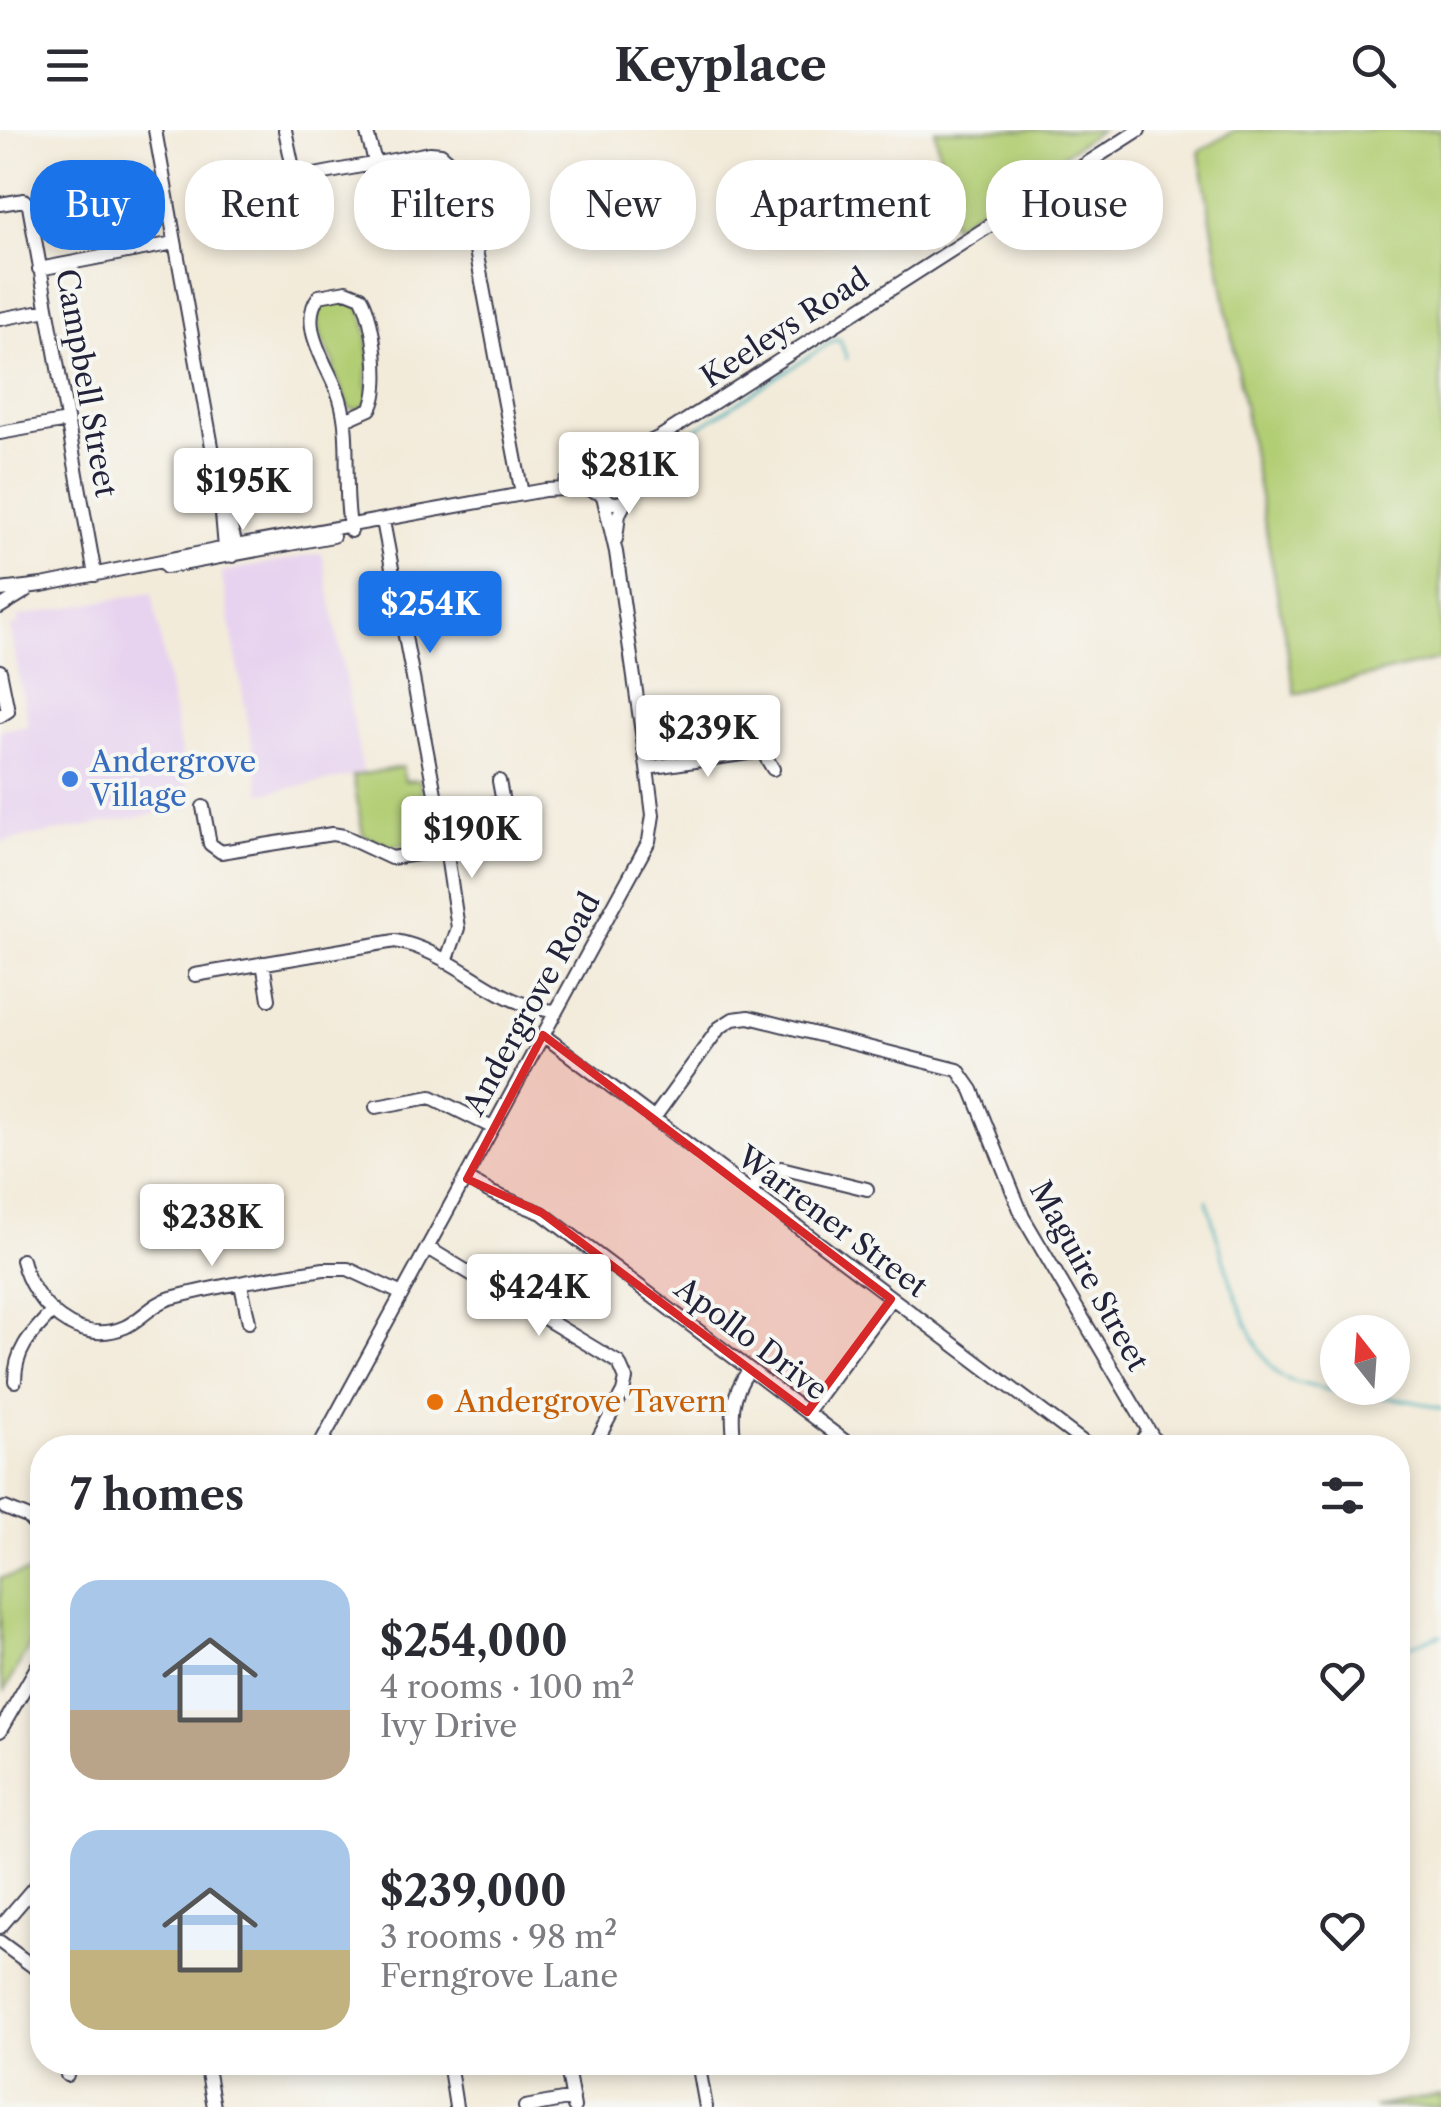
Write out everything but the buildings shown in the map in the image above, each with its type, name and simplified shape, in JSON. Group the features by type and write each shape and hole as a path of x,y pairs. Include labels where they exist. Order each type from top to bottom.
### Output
{"street":[{"path":"155,130 231,550"},
{"path":"285,130 292,166 299,175 310,177 354,169"},
{"path":"366,130 375,160"},
{"name":"Keeleys Road","path":"608,474 633,450 660,437 1138,130"},
{"path":"398,160 430,153 447,160"},
{"name":"Campbell Street","path":"0,204 26,200 67,421 102,573"},
{"path":"39,268 174,243"},
{"path":"476,250 522,494"},
{"path":"345,420 368,411 376,394 368,311 361,297 346,291 321,294 313,304 312,314 317,345 338,391 345,420 350,528"},
{"path":"0,319 46,310"},
{"path":"0,433 67,421"},
{"name":"Keeleys Road","path":"630,490 638,460 660,437"},
{"path":"0,590 42,586 545,490 586,488 616,503 630,490 622,473 545,490"},
{"path":"602,495 601,484 608,474"},
{"name":"Andergrove Road","path":"616,552 619,514 630,490"},
{"name":"Andergrove Road","path":"325,1435 645,852 652,815 647,768 616,552 602,495"},
{"path":"383,521 436,799"},
{"path":"0,607 42,586"},
{"path":"0,671 4,714"},
{"path":"759,732 762,751 774,769"},
{"path":"647,768 762,751"},
{"path":"498,782 506,824"},
{"path":"446,962 458,928 440,826 448,814 502,802"},
{"path":"203,807 210,842 222,852 329,834 344,836 391,858 444,850"},
{"path":"195,975 389,941 414,946 526,1007 556,1011"},
{"path":"262,963 269,999"},
{"name":"Warrener Street","path":"526,1007 545,1032 654,1118 1073,1435"},
{"name":"Maguire Street","path":"654,1118 719,1028 740,1017 749,1016 958,1070 972,1090 1022,1218 1151,1435"},
{"path":"376,1107 431,1097 492,1127"},
{"path":"750,1191 767,1172 780,1168 866,1188"},
{"name":"Apollo Drive","path":"466,1179 492,1194 542,1213 837,1435"},
{"path":"428,1248 619,1363 626,1380 623,1392 600,1435"},
{"path":"22,1260 30,1281 53,1311 72,1327 99,1334 134,1322 164,1300 324,1268 348,1269 402,1294"},
{"path":"241,1285 249,1322"},
{"path":"807,1412 891,1300"},
{"path":"16,1381 19,1352 53,1311"},
{"path":"734,1435 732,1404 737,1386 749,1370"},
{"path":"1146,1435 1149,1431"},
{"path":"5,1508 30,1520"},
{"path":"0,1731 30,1679"},
{"path":"20,1954 0,1929 30,1893"},
{"path":"0,1942 30,1963"},
{"path":"208,2075 214,2107"},
{"path":"450,2075 456,2107"},
{"path":"526,2107 573,2102 568,2075"},
{"path":"700,2075 706,2107"}],"highlighted area":[{"path":"543,1035 891,1299 807,1412 542,1213 467,1179"}],"shaded area":[{"path":"322,553 363,774 261,794 221,572"},
{"path":"152,592 191,807 0,842 0,730 28,726 10,626 19,625 17,617"}],"green space":[{"path":"935,130 1101,130 1055,160 986,160 986,205 966,218 966,160 941,160"},
{"path":"1235,130 1441,130 1441,659 1295,694 1199,152"},
{"path":"348,296 364,318 370,367 367,406 355,410 348,407 318,319 321,301"},
{"path":"402,767 405,781 420,780 431,841 391,847 363,835 353,776"},
{"path":"30,1572 30,1645 5,1690 0,1673 0,1578"},
{"path":"1441,2095 1441,2107 1373,2107"}],"waterway":[{"path":"692,432 833,341 840,340 847,359"},
{"path":"1207,1200 1246,1321 1269,1364 1282,1377 1320,1388 1441,1409"},
{"path":"1410,1646 1441,1635"}],"place":[{"name":"Andergrove Village","path":"70,779"},
{"name":"Andergrove Tavern","path":"435,1402"}]}
